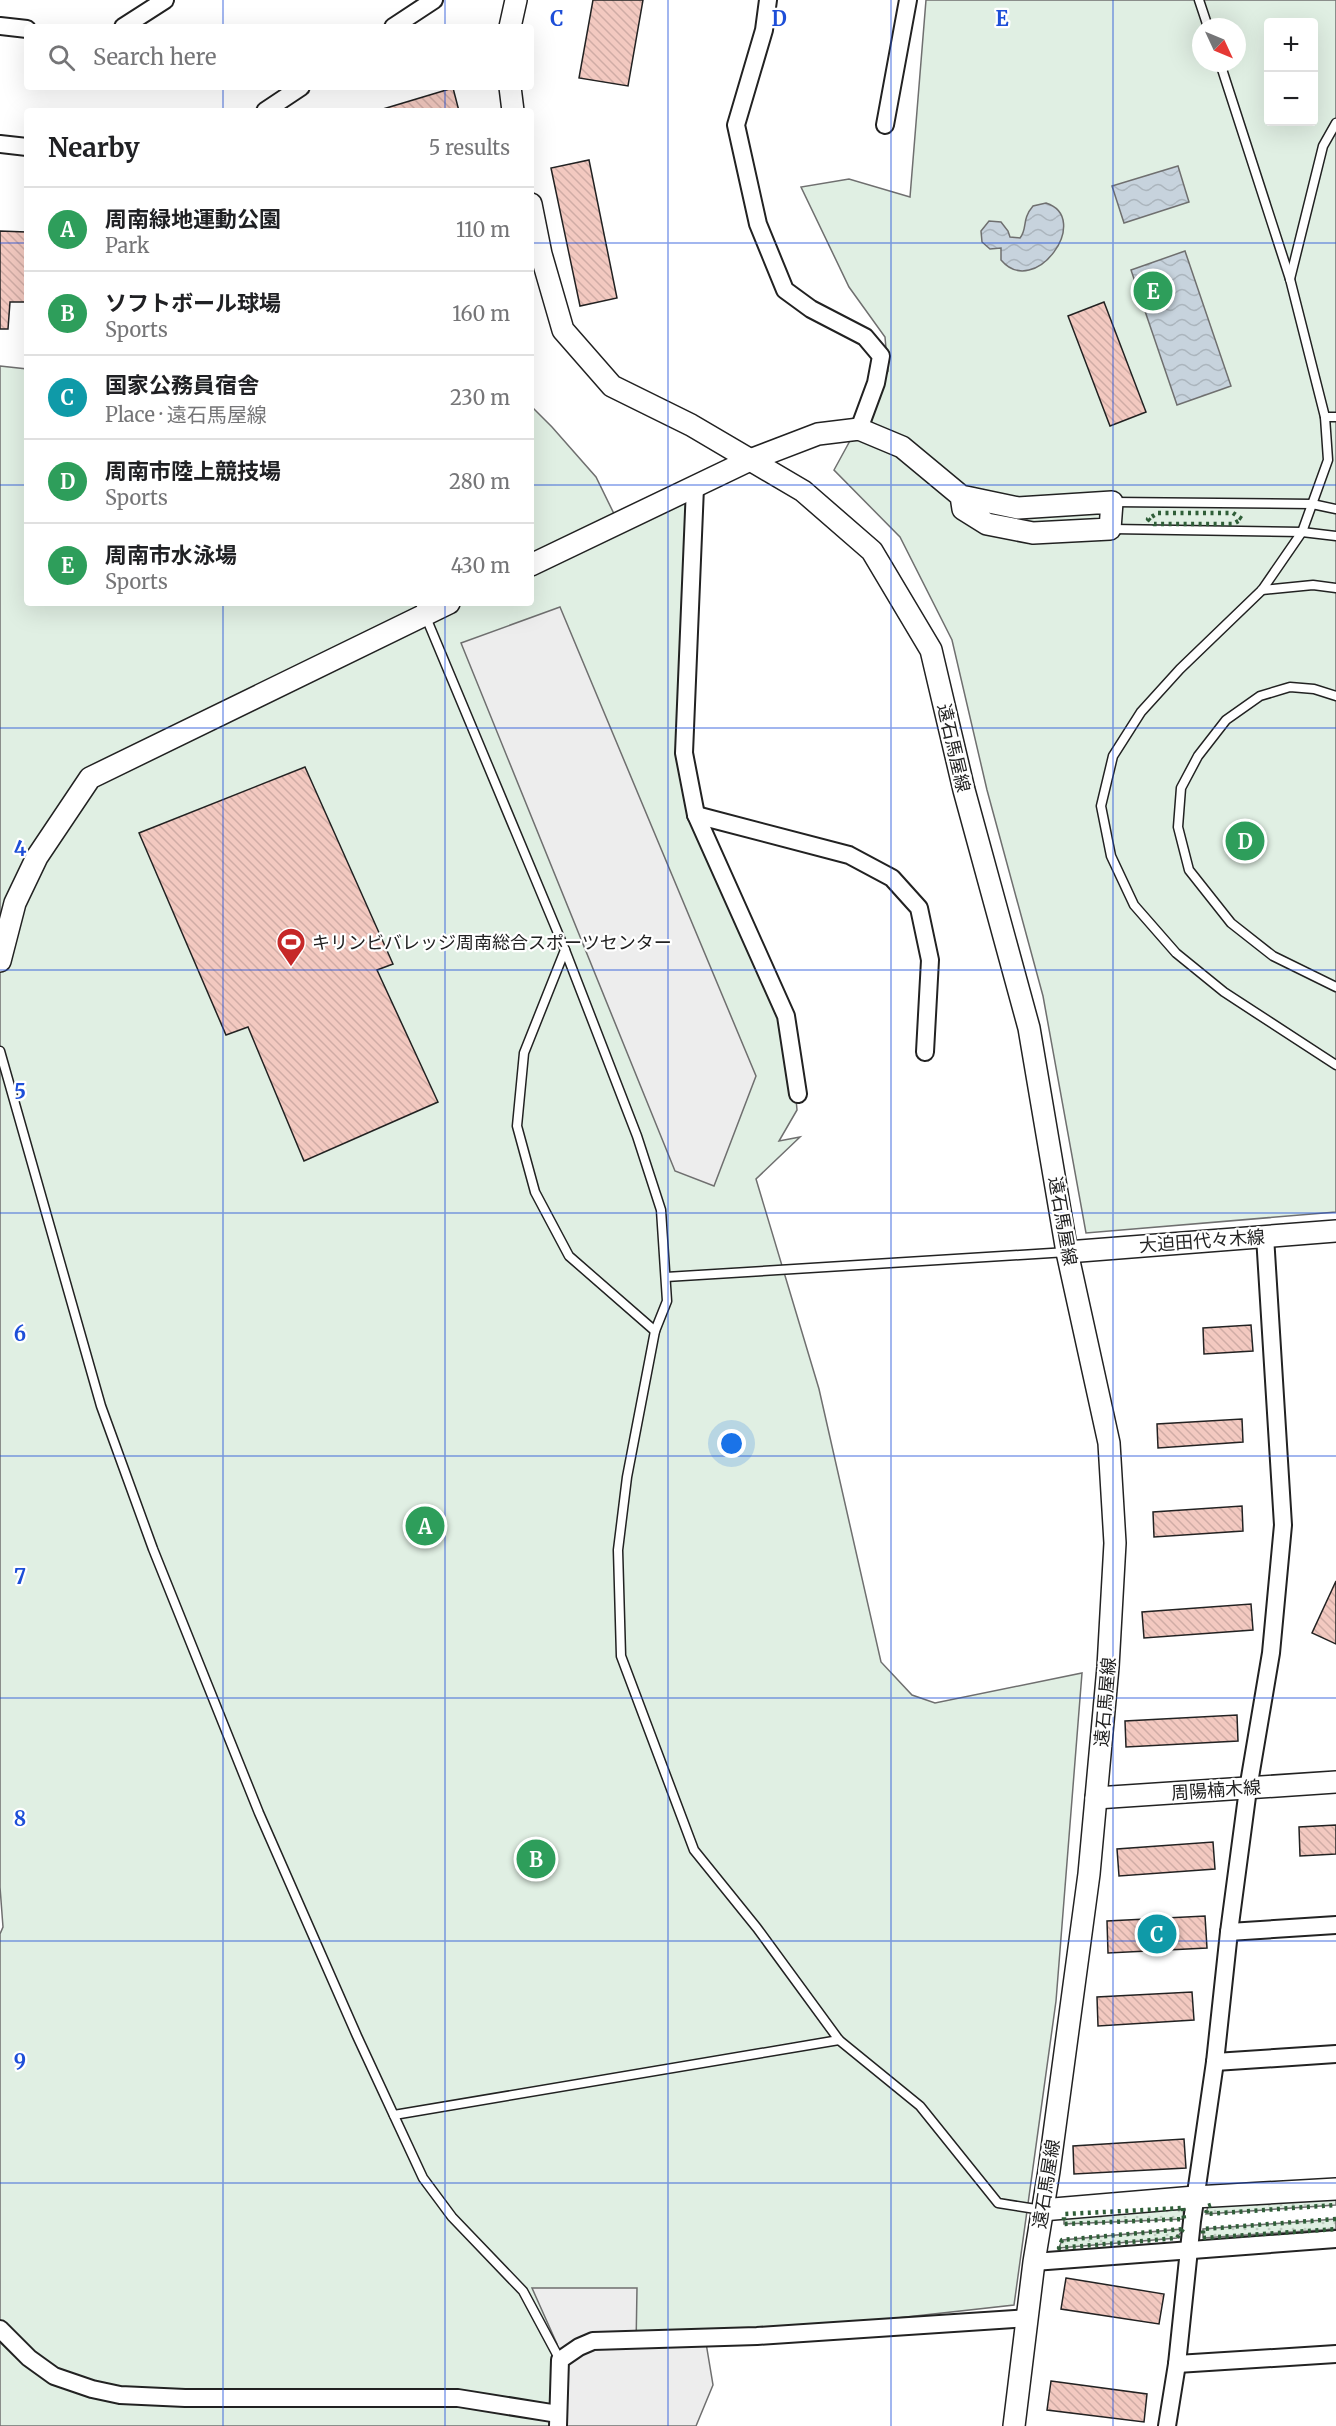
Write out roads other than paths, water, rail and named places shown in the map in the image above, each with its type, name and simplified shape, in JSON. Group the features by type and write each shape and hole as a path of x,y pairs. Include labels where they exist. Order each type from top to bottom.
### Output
{"street":[{"path":"128,24 165,0"},
{"path":"398,24 434,0"},
{"path":"511,24 516,0"},
{"path":"768,0 764,30 736,124 758,224 785,290 811,309 865,338 881,356 876,383 859,429"},
{"path":"885,125 908,0"},
{"path":"0,26 24,29"},
{"path":"270,108 296,90"},
{"path":"510,90 513,108"},
{"path":"0,144 24,147"},
{"name":"遠石馬屋線","path":"534,218 563,330 612,386 691,425 802,491 872,551 931,650 964,790 1029,1028 1067,1252 1109,1443 1115,1543 1108,1667 1089,1874 1034,2262 1014,2426"},
{"path":"534,563 750,460 818,434 859,429 902,447 961,496 1018,508 1112,502 1110,529 1033,533 987,524 963,509 961,496"},
{"path":"695,487 684,753 696,814 786,1016 798,1094"},
{"path":"0,961 11,903 37,857 90,777 423,609"},
{"path":"696,814 849,855 891,878 919,908 930,960 925,1052"},
{"name":"大迫田代々木線","path":"1067,1252 1336,1231"},
{"path":"1167,2426 1177,2364 1189,2249 1215,2062 1248,1789 1270,1653 1283,1525 1265,1236"},
{"name":"周陽楠木線","path":"1096,1798 1336,1782"},
{"path":"1229,1932 1336,1925"},
{"path":"1215,2062 1336,2054"},
{"path":"1042,2210 1196,2197 1336,2189"},
{"path":"1034,2262 1336,2239"},
{"path":"0,2329 29,2358 54,2376 92,2390 120,2395 185,2398 458,2398 558,2420 560,2360 593,2341 757,2336 1028,2318"},
{"path":"1177,2364 1336,2354"}],"lane":[{"path":"1199,0 1205,18"},
{"path":"1223,72 1290,279 1325,417 1328,460 1302,532 1262,590 1180,669 1141,712 1113,756 1101,806 1111,856 1134,905 1176,952 1224,992 1336,1065"},
{"path":"1290,279 1323,146 1336,123"},
{"path":"1325,417 1336,417"},
{"path":"1112,502 1312,504 1336,509"},
{"path":"1110,529 1302,532 1336,536"},
{"path":"1262,590 1312,585 1336,588"},
{"path":"423,609 565,950 637,1137 661,1210 667,1301 656,1331 627,1478 618,1550 621,1656 694,1850 757,1928 839,2040 920,2106 998,2203 1042,2210"},
{"path":"1336,696 1314,689 1290,687 1260,696 1226,720 1198,756 1180,788 1178,827 1189,870 1231,923 1273,957 1336,987"},
{"path":"565,950 525,1053 517,1126 535,1192 569,1256 656,1331"},
{"path":"0,1051 100,1406 153,1549 259,1813 423,2178 452,2217 523,2291 560,2360"},
{"path":"666,1277 1067,1252"},
{"path":"393,2115 839,2040"}],"water":[{"path":"1178,166 1189,202 1124,223 1112,186"},
{"path":"1046,203 1059,211 1064,224 1061,238 1054,252 1043,263 1029,270 1015,270 1001,260 1001,248 990,249 982,242 981,231 989,221 1001,222 1010,237 1020,238 1029,211 1033,206"},
{"path":"1185,251 1231,386 1177,405 1131,270"}],"place":[{"name":"周南市水泳場","path":"1153,291"},
{"name":"周南市陸上競技場","path":"1245,841"},
{"name":"キリンビバレッジ周南総合スポーツセンター","path":"291,968"},
{"name":"周南緑地運動公園","path":"425,1526"},
{"name":"ソフトボール球場","path":"536,1859"},
{"name":"国家公務員宿舎","path":"1157,1934"}]}
